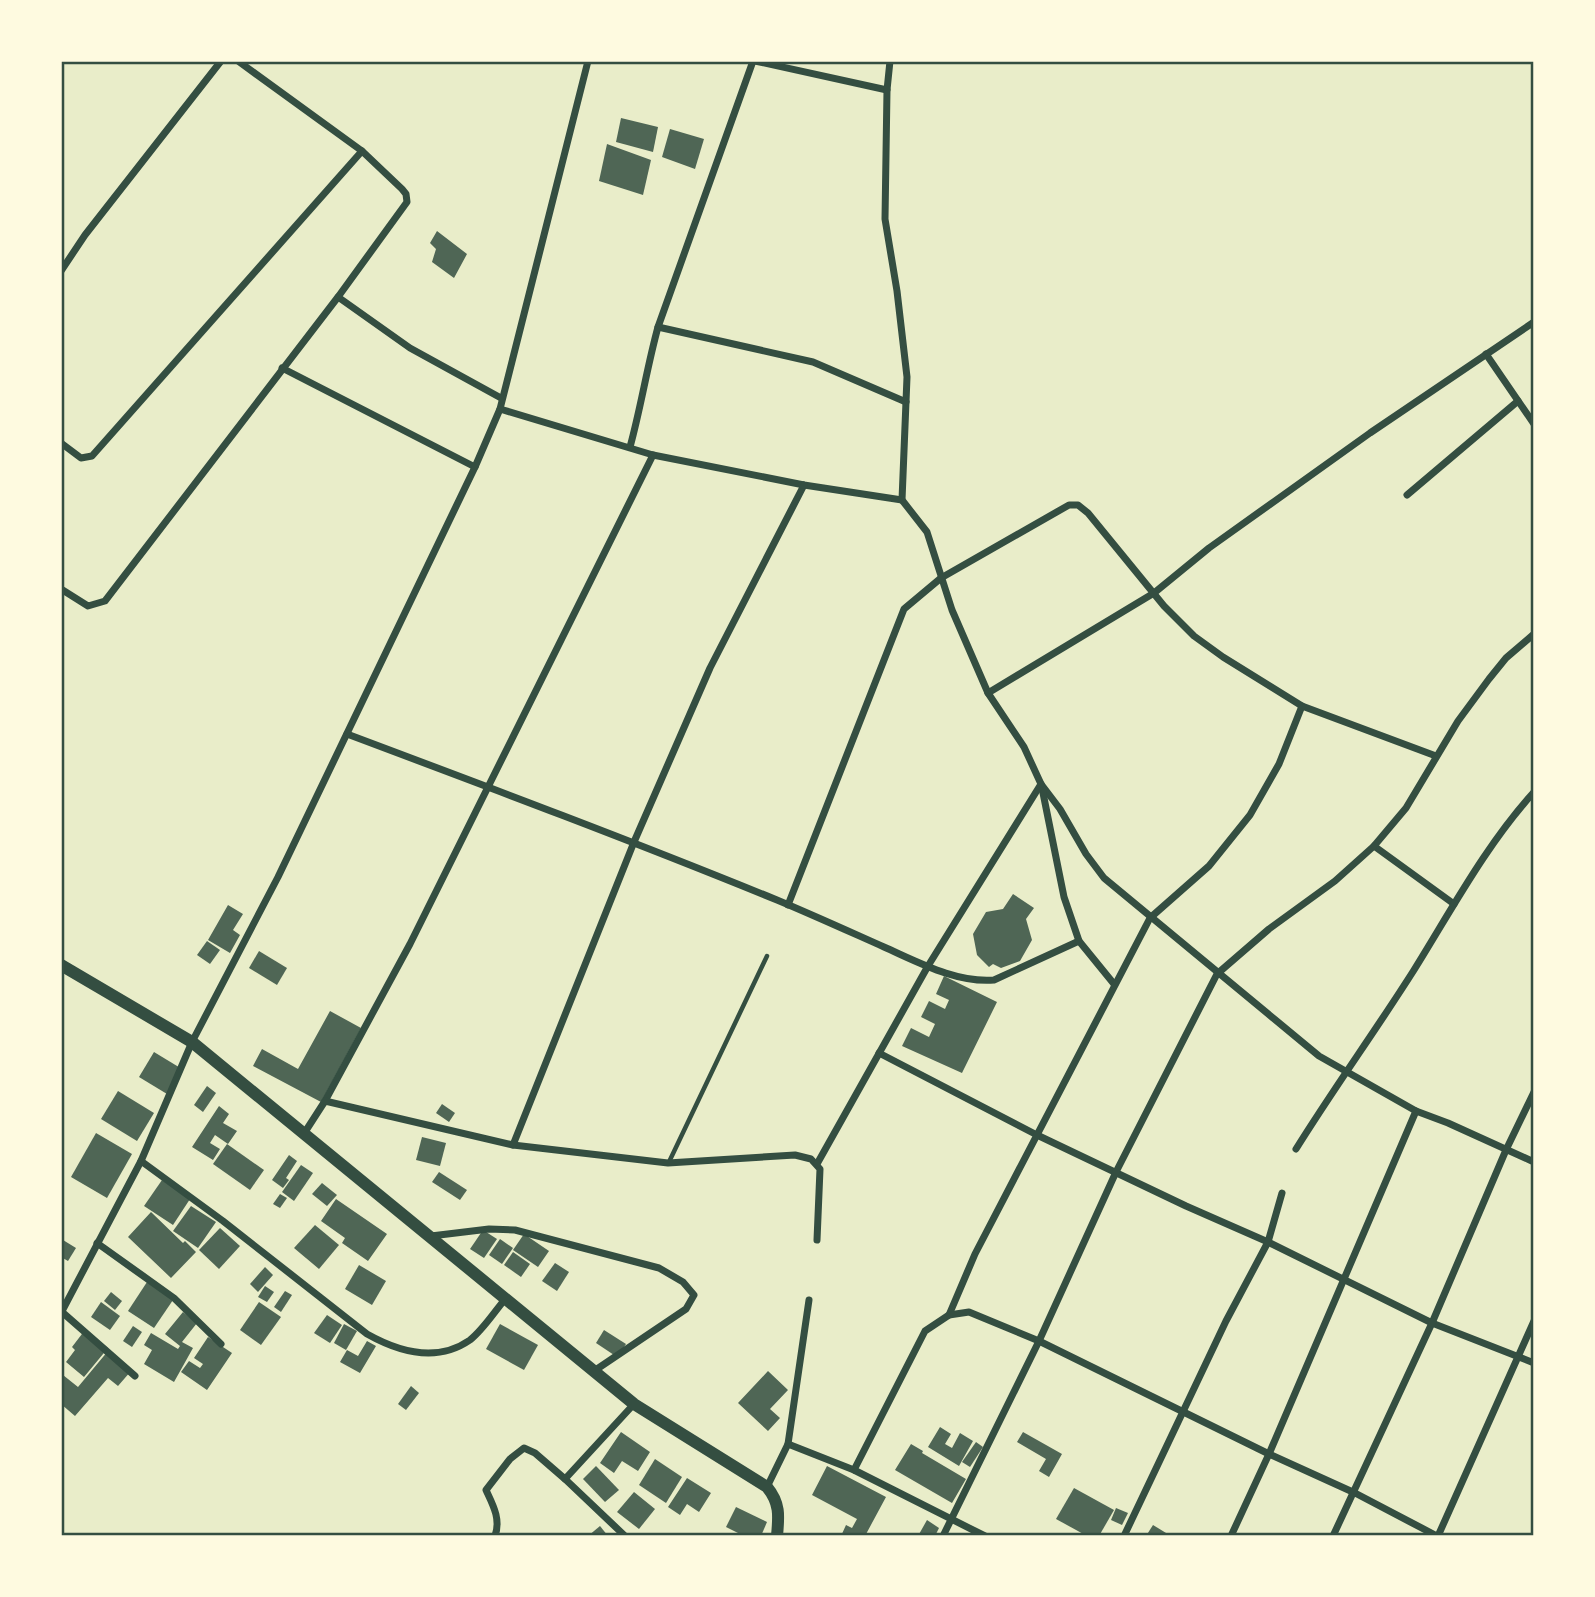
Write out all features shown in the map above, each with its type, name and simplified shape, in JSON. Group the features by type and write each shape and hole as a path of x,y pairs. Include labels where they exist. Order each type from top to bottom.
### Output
{"street":[{"path":"61,271 85,235 221,61"},
{"path":"61,589 88,606 105,601 338,298 407,202 402,189 362,151 238,61"},
{"path":"135,1376 62,1312 141,1161 192,1042 278,877 475,467 500,409 588,61"},
{"path":"630,447 657,327 754,61 887,90"},
{"path":"890,61 885,219 907,377 902,500 927,532 965,642 988,693 1024,747 1041,784 1104,878 1293,1036 1345,1072 1386,1092 1416,1111 1534,1162"},
{"path":"61,443 81,458 92,456 362,151"},
{"path":"338,298 410,348 501,398"},
{"path":"988,693 1154,593 1230,533 1370,433 1534,322"},
{"path":"657,327 813,362 906,402"},
{"path":"1486,354 1534,424"},
{"path":"282,368 475,467"},
{"path":"1407,495 1518,401"},
{"path":"500,409 653,455 804,485 902,500"},
{"path":"305,1132 325,1101 410,944 653,455"},
{"path":"513,1145 634,842 710,668 804,485"},
{"path":"788,905 898,618 913,599 941,578 1069,505 1078,505 1088,513 1154,593 1194,636 1223,657 1302,706 1436,756"},
{"path":"943,1536 1039,1341 1116,1172 1217,974 1269,929 1335,881 1374,846 1406,808 1458,721 1506,658 1534,634"},
{"path":"949,1315 975,1254 1150,918 1209,866 1250,815 1279,764 1302,706"},
{"path":"347,734 634,842 928,966 979,981 994,980 1079,941"},
{"path":"1041,784 1064,897 1079,941 1114,984"},
{"path":"817,1164 928,966 1041,784"},
{"path":"1296,1149 1512,816 1534,792"},
{"path":"1374,846 1454,904"},
{"path":"61,965 192,1042 634,1404 766,1487 775,1498 779,1510 777,1536"},
{"path":"879,1053 1037,1135 1268,1242 1432,1323 1534,1363"},
{"path":"1334,1536 1534,1092"},
{"path":"325,1101 513,1145 668,1163 795,1155 811,1159 821,1169 817,1240"},
{"path":"1231,1536 1269,1454 1416,1111"},
{"path":"141,1161 223,1221 367,1334 390,1347 414,1354 444,1351 470,1339 506,1298"},
{"path":"1124,1536 1182,1410 1268,1242 1282,1193"},
{"path":"431,1236 489,1228 515,1230 659,1268 683,1282 694,1295 686,1309 593,1372"},
{"path":"97,1243 174,1298 221,1345"},
{"path":"766,1487 788,1444 809,1300"},
{"path":"854,1470 925,1331 949,1315 969,1312 1039,1341 1437,1536 1534,1321"},
{"path":"565,1479 634,1404"},
{"path":"788,1444 854,1470 985,1536"},
{"path":"495,1536 498,1527 495,1508 486,1490 510,1459 524,1448 535,1453 565,1479 625,1536"}],"lane":[{"path":"668,1163 767,956"}],"building":[{"path":"621,118 658,127 653,152 616,142"},
{"path":"670,129 704,139 695,169 662,157"},
{"path":"607,144 651,160 643,195 599,181"},
{"path":"437,231 467,254 454,278 432,262 436,249 430,243"},
{"path":"1013,894 1034,908 1026,919 1032,940 1020,961 1001,968 993,964 989,967 977,955 973,934 986,912 1003,909"},
{"path":"228,905 243,914 233,930 240,935 230,953 208,940"},
{"path":"207,941 220,950 210,964 197,955"},
{"path":"259,951 287,968 277,985 249,968"},
{"path":"944,976 997,1002 962,1073 902,1046 911,1028 929,1037 935,1024 921,1017 929,1001 945,1009 949,1000 936,994"},
{"path":"330,1011 361,1028 321,1102 253,1066 262,1049 298,1069"},
{"path":"154,1052 182,1069 167,1094 139,1077"},
{"path":"207,1086 216,1093 203,1112 194,1105"},
{"path":"118,1091 154,1113 137,1141 101,1119"},
{"path":"442,1104 455,1113 449,1122 436,1113"},
{"path":"219,1106 229,1114 223,1123 237,1131 228,1144 215,1135 210,1143 220,1149 213,1160 192,1147"},
{"path":"96,1133 132,1154 107,1198 71,1177"},
{"path":"422,1137 446,1143 440,1166 416,1160"},
{"path":"227,1144 264,1170 250,1190 213,1164"},
{"path":"289,1155 297,1161 283,1188 272,1180"},
{"path":"301,1165 313,1173 294,1201 282,1192"},
{"path":"439,1172 467,1190 460,1200 432,1182"},
{"path":"162,1180 190,1199 173,1225 144,1206"},
{"path":"322,1183 337,1195 327,1206 312,1194"},
{"path":"280,1194 287,1198 280,1208 273,1204"},
{"path":"336,1199 387,1234 368,1261 342,1243 345,1238 321,1221"},
{"path":"191,1206 216,1222 198,1248 173,1231"},
{"path":"151,1212 196,1252 171,1278 128,1237"},
{"path":"315,1225 339,1245 319,1269 294,1248"},
{"path":"220,1228 240,1246 219,1269 199,1250"},
{"path":"483,1230 497,1239 484,1258 470,1249"},
{"path":"524,1234 549,1251 538,1267 513,1250"},
{"path":"500,1239 513,1248 502,1264 489,1255"},
{"path":"63,1240 76,1248 68,1261 61,1257"},
{"path":"513,1252 530,1264 521,1277 504,1265"},
{"path":"555,1263 569,1272 557,1291 542,1281"},
{"path":"359,1265 386,1281 372,1305 345,1289"},
{"path":"265,1267 273,1275 258,1292 250,1284"},
{"path":"147,1282 173,1300 154,1328 128,1311"},
{"path":"265,1286 274,1292 267,1302 258,1297"},
{"path":"285,1291 292,1295 281,1312 274,1307"},
{"path":"111,1292 122,1301 115,1310 104,1301"},
{"path":"101,1302 120,1316 110,1330 91,1317"},
{"path":"259,1302 281,1317 261,1345 240,1330"},
{"path":"183,1312 197,1323 182,1342 193,1348 174,1382 144,1364 152,1350 144,1345 151,1333 178,1349 180,1346 165,1334"},
{"path":"327,1315 342,1325 330,1343 314,1333"},
{"path":"344,1324 357,1331 346,1350 334,1343"},
{"path":"500,1324 538,1345 524,1370 486,1349"},
{"path":"133,1326 142,1332 132,1347 123,1341"},
{"path":"85,1330 108,1348 84,1377 66,1362 75,1350 72,1347"},
{"path":"604,1330 626,1344 617,1357 596,1343"},
{"path":"208,1337 232,1353 207,1390 181,1372 189,1361 200,1368 203,1364 194,1358"},
{"path":"367,1341 376,1346 360,1373 340,1362 347,1350 358,1356"},
{"path":"108,1351 131,1371 118,1386 108,1378 75,1416 61,1404 61,1377 63,1375 78,1387"},
{"path":"768,1371 788,1390 770,1409 780,1418 768,1431 738,1403"},
{"path":"411,1386 419,1393 406,1410 398,1404"},
{"path":"940,1427 951,1434 945,1444 952,1448 960,1433 973,1441 959,1466 928,1447"},
{"path":"621,1432 650,1452 638,1471 622,1461 614,1473 600,1463"},
{"path":"1023,1432 1062,1454 1049,1477 1039,1471 1046,1459 1017,1442"},
{"path":"976,1442 983,1447 970,1467 962,1462"},
{"path":"911,1444 966,1479 952,1503 895,1470"},
{"path":"655,1459 682,1477 666,1503 639,1485"},
{"path":"596,1466 619,1490 605,1502 583,1479"},
{"path":"827,1466 886,1497 865,1536 841,1536 846,1525 852,1528 857,1519 812,1495"},
{"path":"687,1478 711,1493 699,1512 687,1504 680,1515 668,1507"},
{"path":"1074,1488 1114,1510 1099,1536 1087,1536 1056,1519"},
{"path":"634,1492 655,1509 639,1529 617,1512"},
{"path":"736,1507 767,1522 761,1536 744,1536 726,1527"},
{"path":"1116,1508 1128,1513 1122,1525 1111,1520"},
{"path":"927,1520 939,1528 935,1536 918,1536"},
{"path":"1153,1525 1171,1536 1146,1536"},
{"path":"600,1526 608,1536 588,1536"}]}
